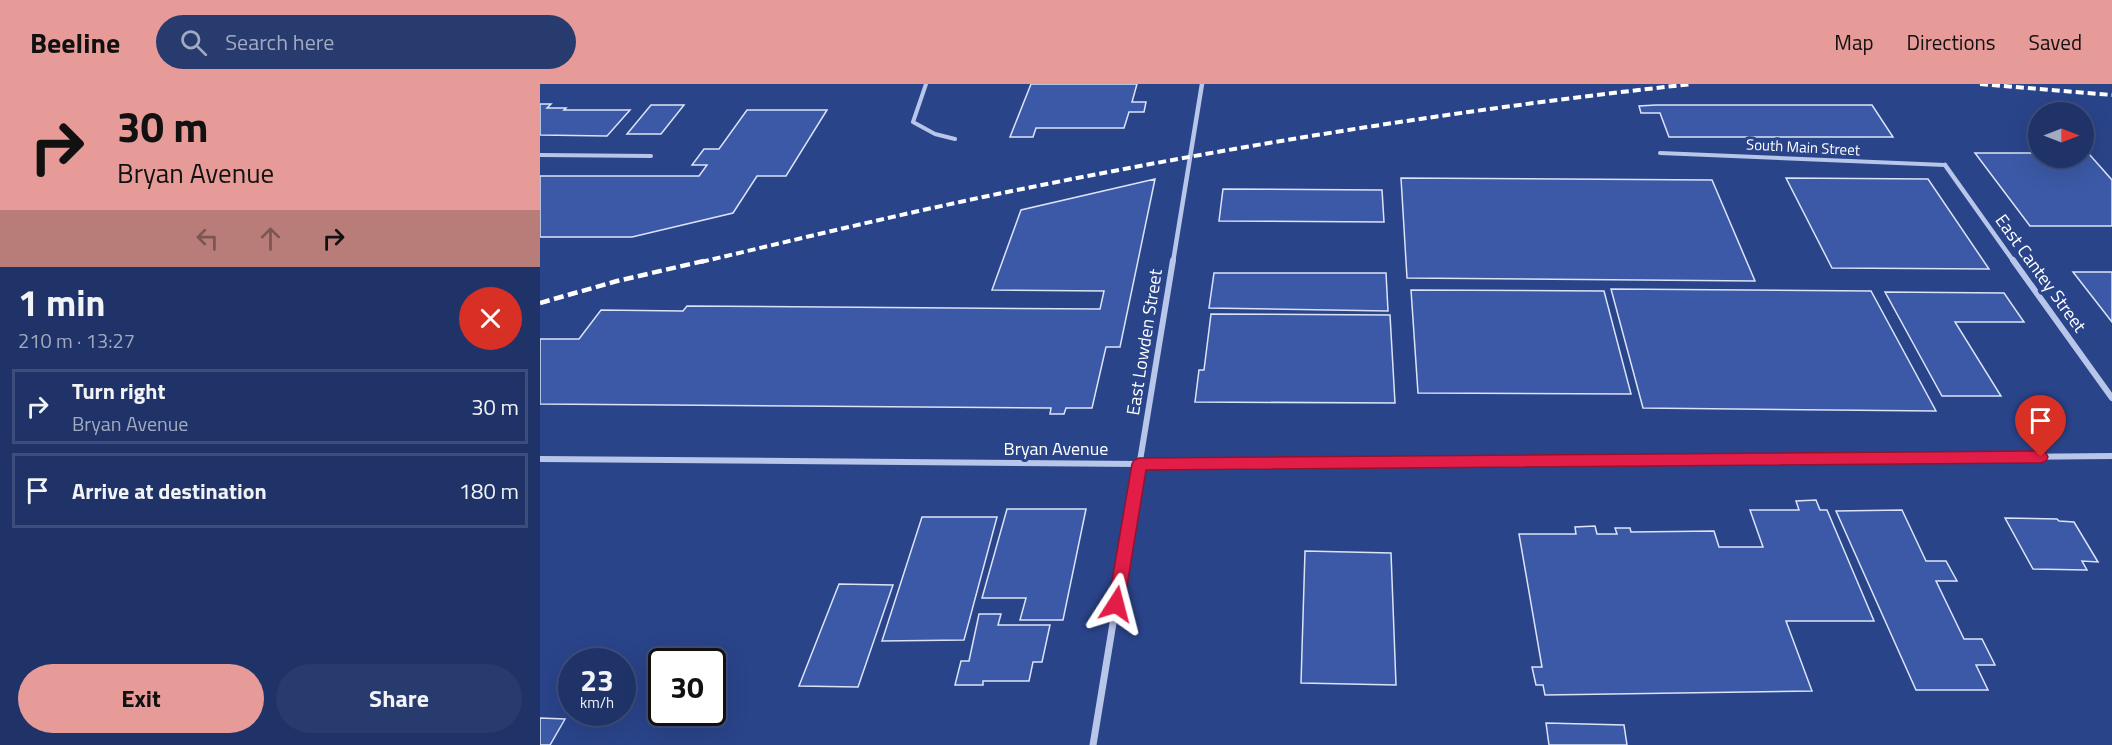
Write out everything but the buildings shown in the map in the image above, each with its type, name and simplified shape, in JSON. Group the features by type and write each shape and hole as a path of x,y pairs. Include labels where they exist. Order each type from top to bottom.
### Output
{"street":[{"name":"East Lowden Street","path":"1093,745 1202,84"},
{"name":"East Cantey Street","path":"1945,165 2112,398"},
{"name":"Bryan Avenue","path":"540,459 1139,464 2112,456"}],"lane":[{"path":"926,84 913,122 935,134 955,139"},
{"name":"South Main Street","path":"1659,153 1945,165"},
{"path":"540,155 651,156"}],"railway":[{"path":"701,262 949,204 1278,141 1526,104 1692,84"},
{"path":"1980,84 2112,95"},
{"path":"540,303 617,281 708,260"}],"route":[{"path":"1116,604 1139,464 2041,457"}]}
